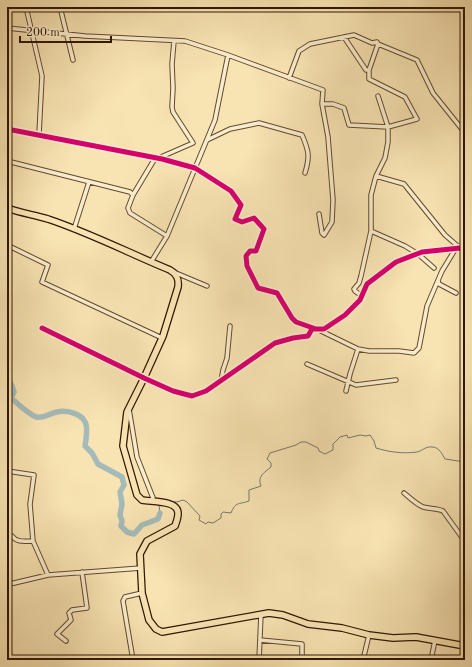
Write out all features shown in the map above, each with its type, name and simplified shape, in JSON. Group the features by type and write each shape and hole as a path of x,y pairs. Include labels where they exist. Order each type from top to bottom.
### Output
{"main road":[{"path":"7,208 47,219 74,229 175,273 178,279 178,287 162,338 127,412 123,446 137,495 142,500 170,504 178,509 175,526 147,541 140,554 142,593 149,620 156,629 162,632 261,614 277,614 308,624 342,628 369,635 393,638 416,637 465,646"}],"street":[{"path":"26,7 42,76 39,134"},
{"path":"60,7 73,60"},
{"path":"7,28 66,35 185,41 323,90 322,104 328,137 333,200 332,222 324,235 322,233 319,214"},
{"path":"289,78 295,57 299,51 310,44 354,35 372,43 377,42 378,44 417,60 434,93 465,133"},
{"path":"344,37 366,70 369,70"},
{"path":"167,236 130,213 128,208 133,195 154,160 193,143 173,112 172,107 172,64 174,41"},
{"path":"322,104 333,104 344,108 349,125 388,127 417,119 405,97 370,79 369,70 378,44"},
{"path":"151,262 167,236 215,120 228,55"},
{"path":"362,296 355,291 354,288 359,283 371,231 371,195 376,176 385,158 388,142 388,127 378,96"},
{"path":"207,140 230,128 259,123 302,135 307,146 309,159 304,173"},
{"path":"7,129 158,158 195,168 231,191 242,206 235,219 242,222 254,218 264,229 256,251 250,252 246,256 247,266 258,288 277,293 296,322 317,329 358,349 369,351 399,350 414,353 419,348 427,306 438,281 458,248"},
{"path":"7,161 130,192 133,195"},
{"path":"376,176 404,184 445,235 458,248"},
{"path":"74,229 89,182"},
{"path":"371,231 418,254 434,268"},
{"path":"7,245 48,265 42,282 162,338"},
{"path":"42,328 144,378 173,391 192,396 206,392 275,343 308,336 312,329 324,329 345,315 360,300 367,284 396,262 418,254 458,248 465,249"},
{"path":"175,273 207,286"},
{"path":"438,281 439,284 456,293"},
{"path":"221,381 222,370 227,358 230,326"},
{"path":"346,391 358,349"},
{"path":"307,364 356,385 396,380"},
{"path":"129,408 137,457 153,498 152,502"},
{"path":"7,471 34,475 30,504 33,541 48,575"},
{"path":"404,493 416,503 424,507 443,511 461,536 465,539"},
{"path":"7,536 12,536 15,540 33,541"},
{"path":"7,588 10,584 48,575 141,568"},
{"path":"66,641 57,634 71,620 69,613 72,610 87,608 82,572"},
{"path":"133,660 123,601 125,597 142,593"},
{"path":"259,660 261,614"},
{"path":"363,660 369,635"},
{"path":"260,640 302,644 302,660"},
{"path":"431,660 435,640"}],"waterway":[{"path":"7,378 14,392 11,398 36,417 42,417 65,411 77,414 83,419 86,424 85,446 92,453 98,464 122,477 124,485 120,492 122,504 120,515 122,521 121,526 127,532 134,534 142,525 158,519 160,513"},
{"path":"167,501 177,502 183,500 187,502 200,516 199,520 206,524 208,522 213,523 221,518 221,514 223,512 231,513 236,505 249,501 249,490 261,486 261,477 271,467 271,463 267,459 270,453 301,442 306,442 318,448 319,451 325,454 333,450 333,444 340,437 347,435 348,438 360,435 370,435 376,448 391,452 412,453 428,447 434,447 440,451 445,459 465,462"},
{"path":"159,505 160,513"}],"cycle path":[{"path":"7,129 162,159 195,168 231,191 241,205 235,219 242,222 254,218 264,229 256,251 250,251 246,256 247,266 258,288 277,293 296,322 316,329"},
{"path":"42,328 144,378 173,391 192,396 206,391 275,343 308,336 312,329 324,329 345,315 360,300 367,284 396,262 422,252 460,248 465,249"}]}
